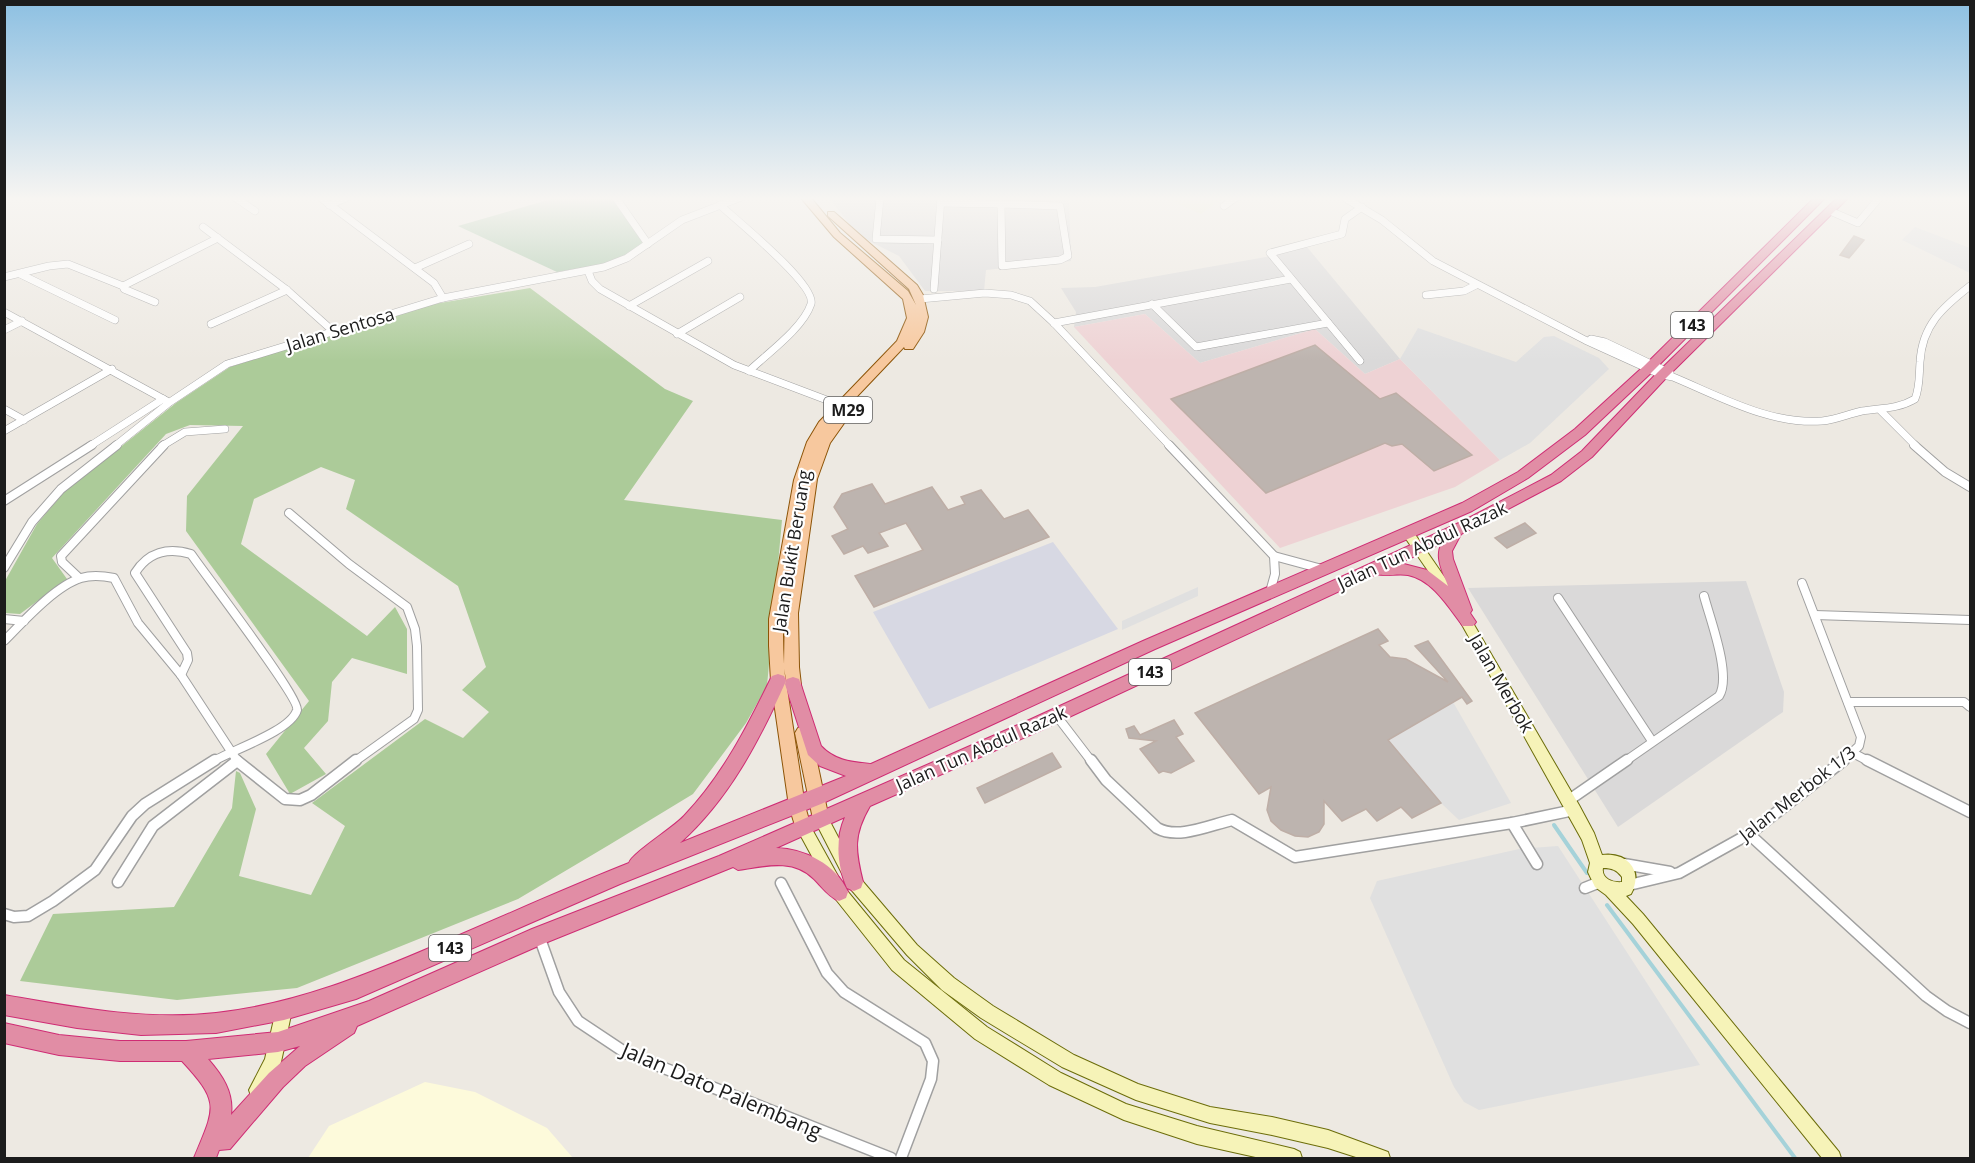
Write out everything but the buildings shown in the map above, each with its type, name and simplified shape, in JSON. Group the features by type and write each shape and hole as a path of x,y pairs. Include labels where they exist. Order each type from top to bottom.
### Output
{"highway":[{"name":"Jalan Tun Abdul Razak","path":"4,1033 59,1045 120,1052 186,1051 278,1042 372,1011 539,936 725,862 1056,715 1457,529 1556,478 1587,454 1770,252"},
{"name":"Jalan Tun Abdul Razak","path":"4,1005 77,1018 141,1025 216,1023 284,1010 356,989 613,878 797,806 1270,592 1467,507 1523,475 1661,371 1786,252"},
{"path":"1457,529 1445,550 1446,559 1468,622"},
{"path":"1356,576 1397,568 1423,573 1433,579 1468,622"},
{"path":"786,682 814,750 821,759 843,768 873,772"},
{"path":"613,878 669,841 704,807 734,767 786,682"},
{"path":"847,887 847,836 852,819 864,800"},
{"path":"725,862 770,857 802,860 847,887"},
{"path":"222,1141 276,1080 298,1059 372,1011"},
{"path":"186,1051 216,1083 223,1103 222,1117 207,1158"}],"main road":[{"name":"Jalan Bukit Beruang","path":"803,827 797,806 786,682 776,619 800,480 813,442 823,425 901,343 909,332 913,309 904,293 857,252"},
{"path":"872,252 913,287 921,298"},
{"name":"Jalan Bukit Beruang","path":"821,819 786,682 790,612 811,479 817,458 829,433 918,335 924,312 921,298"},
{"name":"Jalan Merbok","path":"1408,533 1468,622 1589,838 1608,862"},
{"path":"821,819 847,887 948,984 987,1012 1068,1061 1136,1092 1199,1112 1328,1139 1382,1158"},
{"path":"803,827 847,887 898,964 981,1033 1055,1079 1124,1112 1197,1135 1294,1158"},
{"path":"1617,887 1630,881 1627,871 1608,862 1595,872 1617,887 1638,919 1833,1158"},
{"path":"207,1158 222,1141 265,1078 278,1042 284,1010"}],"street":[{"path":"123,286 190,252"},
{"path":"237,252 287,290 334,332"},
{"path":"394,252 434,283 443,298"},
{"path":"415,268 450,252"},
{"name":"Jalan Sentosa","path":"4,568 32,522 61,489 166,400 227,364 443,298 588,271 615,263 634,252"},
{"path":"748,371 803,320 812,302 811,293 797,275 772,252"},
{"path":"934,289 937,252"},
{"path":"1002,252 1002,266 1060,260 1068,256 1067,252"},
{"path":"1271,252 1360,361"},
{"path":"1422,252 1476,285 1570,333 1775,417 1799,421 1820,422 1863,411 1881,411 1916,399 1919,388 1922,339 1929,321 1938,311 1971,286"},
{"path":"629,306 708,261"},
{"path":"4,277 49,266 68,264 123,286 124,289 155,302"},
{"path":"588,271 596,285 677,334 748,371 840,405"},
{"path":"20,274 115,320"},
{"path":"1054,323 1291,279"},
{"path":"1426,295 1464,291 1476,285"},
{"path":"211,324 287,290"},
{"path":"921,298 937,295 1020,297 1031,302 1054,323 1274,556 1322,569"},
{"path":"677,334 740,297"},
{"path":"1152,304 1196,348 1328,322"},
{"path":"4,312 166,400 4,501"},
{"path":"4,330 22,321"},
{"path":"1570,333 1605,342 1661,371"},
{"path":"4,431 112,369"},
{"path":"4,409 24,420"},
{"path":"1881,411 1935,464 1961,483 1971,487"},
{"path":"79,578 62,562 61,556 164,444 189,429 225,429"},
{"path":"4,641 24,621 79,578 114,578 138,623 181,675 237,761 285,799 300,800 311,795 343,769 414,719 418,710 417,646 415,629 407,607 349,564 289,513"},
{"path":"4,914 14,917 28,916 70,888 95,870 132,816 145,804 167,788 230,751 285,726 294,716 297,704 276,669 250,637 191,554 175,549 145,559 135,573 187,654 188,660 181,675"},
{"path":"1270,592 1275,574 1274,556"},
{"name":"Jalan Merbok 1/3","path":"1585,888 1617,887 1679,873 1749,834 1859,746 1861,738 1802,582"},
{"path":"1056,715 1106,780 1157,828 1166,832 1233,820 1295,857 1512,823 1571,805 1653,741 1713,701 1723,690 1724,674 1704,596"},
{"path":"1558,598 1653,741"},
{"path":"1815,615 1971,620"},
{"path":"4,620 24,621"},
{"path":"1848,702 1964,702 1971,707"},
{"path":"1853,753 1971,812"},
{"path":"118,882 153,826 237,761"},
{"path":"1512,823 1537,864"},
{"path":"1749,834 1926,996 1947,1011 1971,1023"},
{"path":"1608,862 1679,873"},
{"path":"781,883 827,973 844,992 925,1043 933,1060 931,1079 901,1158"},
{"name":"Jalan Dato Palembang","path":"539,936 560,992 578,1021 626,1053 891,1158"}],"shaded area":[{"path":"892,252 1071,252 1071,261 986,270 984,291 925,291 899,256"},
{"path":"1285,252 1311,252 1400,359 1365,374 1315,329 1200,363 1145,314 1074,327 1076,312 1061,288 1095,287"},
{"path":"1927,252 1970,252 1970,273"},
{"path":"1145,314 1200,363 1315,329 1365,374 1400,359 1500,460 1455,487 1280,548 1074,327"},
{"path":"1418,328 1516,362 1544,337 1554,336 1599,358 1609,369 1530,443 1500,460 1400,359"},
{"path":"1053,542 1118,629 929,709 873,612"},
{"path":"1746,581 1784,692 1783,712 1618,827 1468,588"},
{"path":"1198,587 1198,596 1122,630 1122,621"},
{"path":"1453,702 1511,803 1459,820 1441,803 1388,740"},
{"path":"1558,846 1700,1065 1479,1110 1464,1102 1454,1087 1370,898 1377,881 1519,849"},
{"path":"425,1082 475,1092 547,1128 573,1158 308,1158 329,1126"}],"green space":[{"path":"515,252 632,252 626,257 604,264 557,272"},
{"path":"530,288 665,389 693,401 624,500 782,520 767,686 746,723 693,794 518,899 297,988 177,1000 20,981 53,914 174,907 232,808 236,771 240,773 256,809 239,876 311,895 345,826 312,803 425,719 463,738 489,712 462,690 486,667 458,586 346,509 355,480 321,467 254,499 241,544 367,636 395,607 407,629 407,674 352,658 332,682 328,721 304,748 326,774 290,794 266,754 309,701 186,531 187,496 243,426 190,425 166,434 52,558 67,579 20,614 5,613 5,581 37,524 65,491 176,403 230,367 428,305"}],"waterway":[{"path":"1554,825 1587,873"},
{"path":"1607,905 1795,1158"}]}
